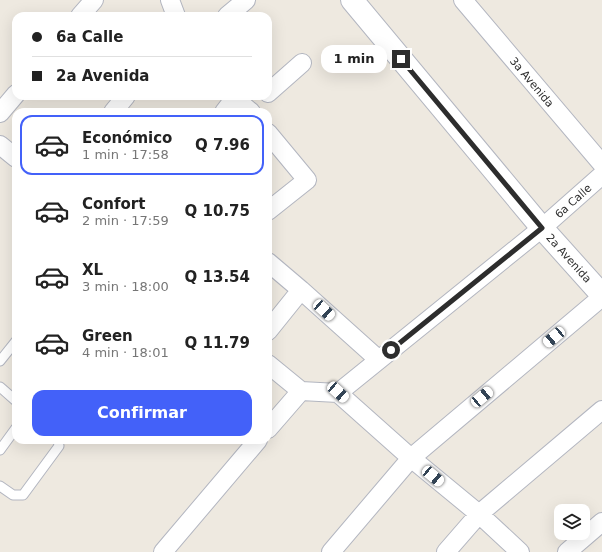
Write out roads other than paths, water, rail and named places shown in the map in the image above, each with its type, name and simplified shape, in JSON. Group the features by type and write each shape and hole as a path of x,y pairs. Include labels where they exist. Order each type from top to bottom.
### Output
{"main road":[{"name":"2a Avenida","path":"352,0 542,228 602,296"}],"street":[{"path":"84,12 94,0"},
{"path":"170,0 174,12"},
{"path":"232,12 246,0"},
{"name":"3a Avenida","path":"463,0 602,164"},
{"path":"272,89 302,63"},
{"path":"0,113 12,99"},
{"path":"116,108 123,100"},
{"path":"253,108 260,100"},
{"path":"230,102 243,108"},
{"path":"272,138 307,180 272,209"},
{"path":"0,145 12,155"},
{"name":"6a Calle","path":"338,392 542,228 602,175"},
{"path":"272,265 379,360"},
{"path":"272,325 301,290"},
{"path":"331,552 410,458 602,296"},
{"path":"272,367 301,391 338,392 410,458 479,514 520,552"},
{"path":"272,424 301,391"},
{"path":"446,552 479,514 602,410"},
{"path":"163,552 255,444"},
{"path":"567,552 602,522"}],"lane":[{"path":"0,361 12,346"},
{"path":"0,387 12,398"},
{"path":"0,450 12,434"},
{"path":"0,486 13,495 23,495 59,446 59,444"}]}
